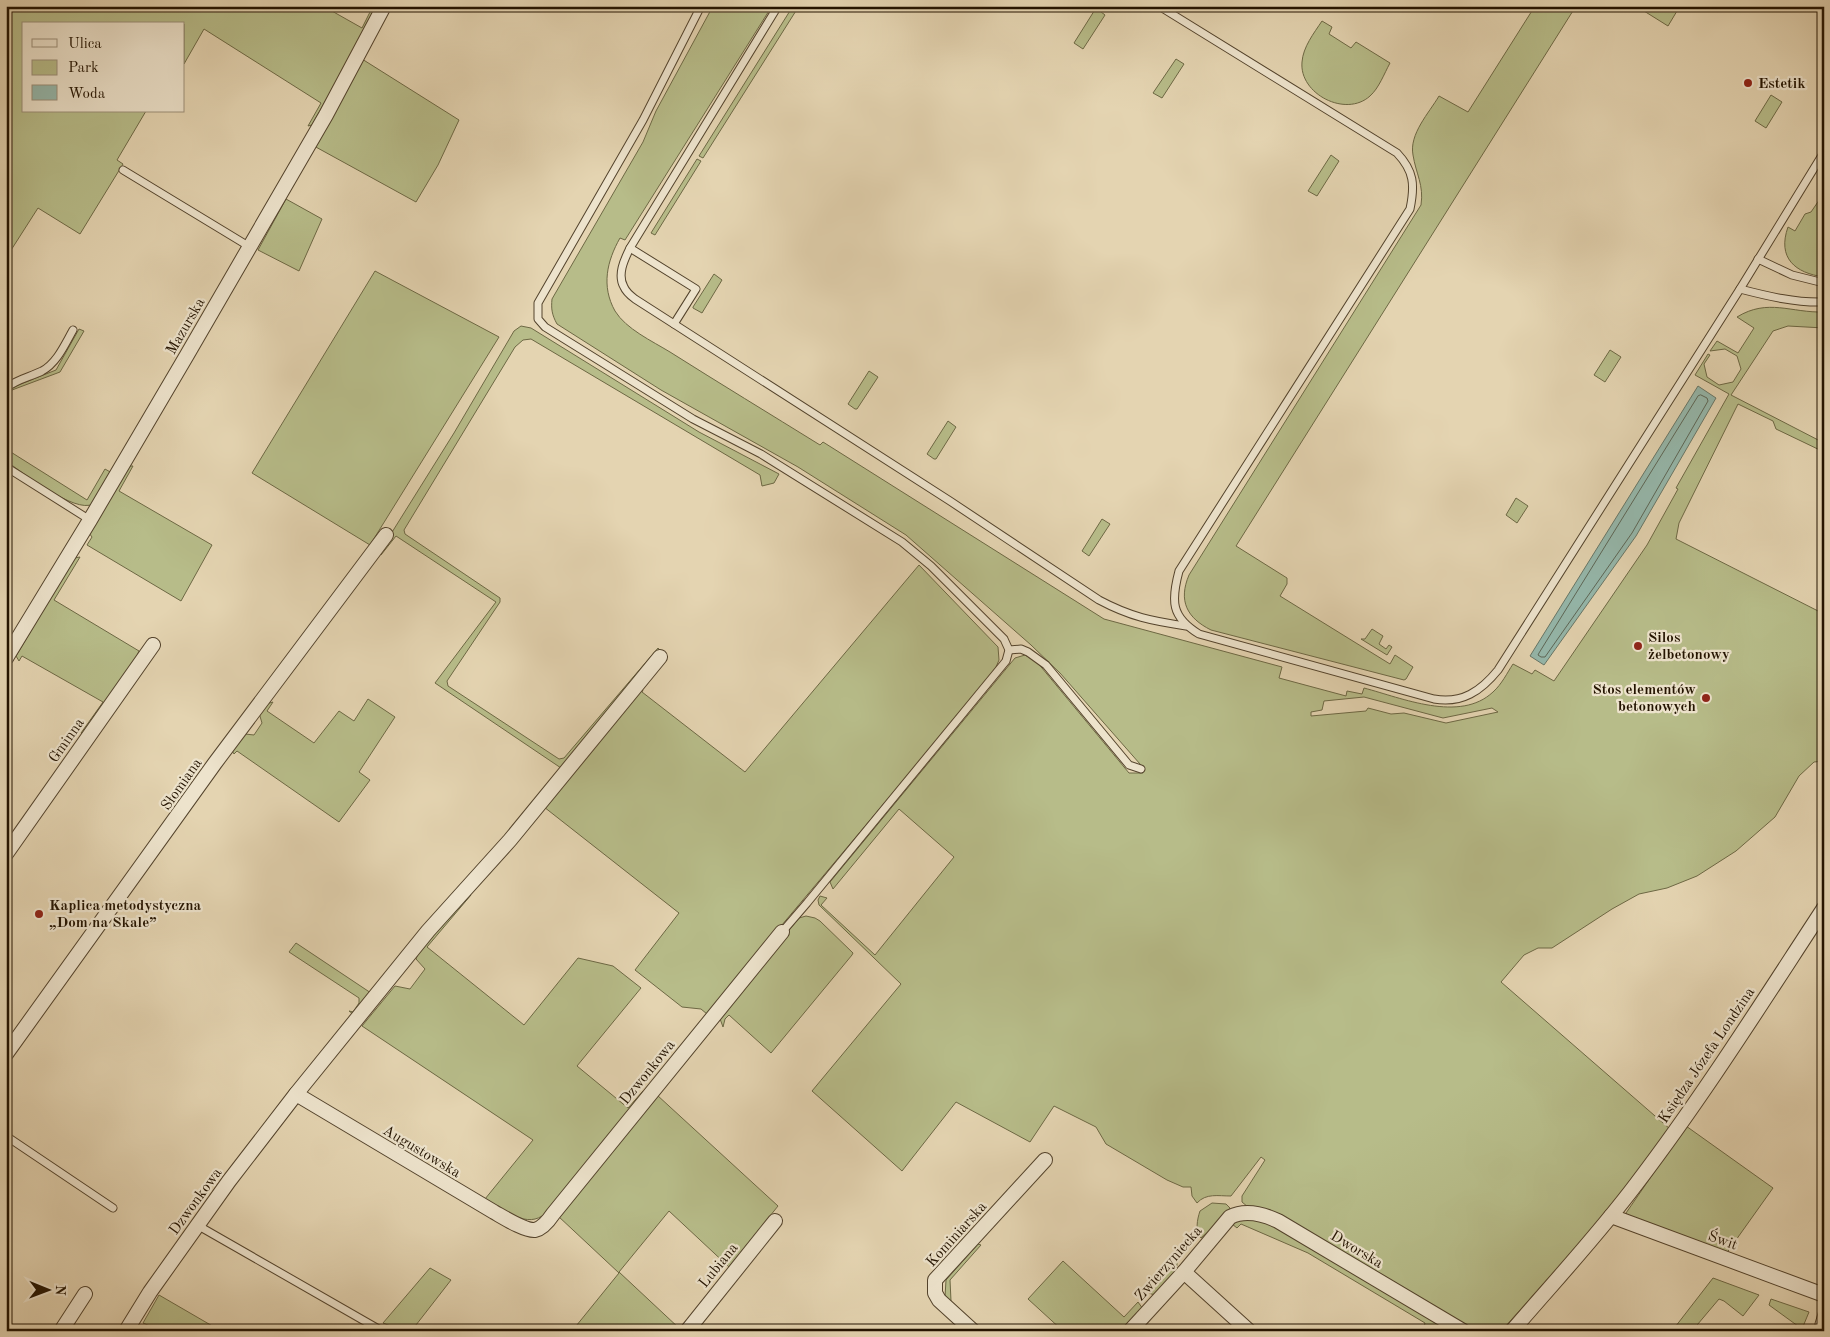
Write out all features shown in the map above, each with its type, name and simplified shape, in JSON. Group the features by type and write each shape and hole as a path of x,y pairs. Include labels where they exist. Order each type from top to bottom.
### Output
{"street":[{"name":"Mazurska","path":"6,658 90,520 250,247 326,115 384,6"},
{"name":"Słomiana","path":"6,1054 215,764 386,535"},
{"name":"Gminna","path":"6,854 153,645"},
{"name":"Dzwonkowa","path":"126,1331 150,1292 197,1225 243,1161 296,1094 428,930 510,840 660,657"},
{"name":"Księdza Józefa Londzina","path":"1611,1216 1638,1183 1719,1068 1824,908"},
{"name":"Dzwonkowa","path":"534,1230 544,1225 782,932"},
{"name":"Augustowska","path":"296,1094 494,1212 525,1228 534,1230"},
{"name":"Kominiarska","path":"973,1331 939,1300 935,1293 936,1280 1044,1160"},
{"name":"Dworska","path":"1230,1217 1236,1214 1258,1213 1278,1221 1456,1329"},
{"name":"Świt","path":"1611,1216 1824,1295"},
{"path":"1512,1331 1611,1216"},
{"name":"Zwierzyniecka","path":"1130,1331 1184,1272 1230,1217"},
{"name":"Lubiana","path":"687,1331 775,1221"},
{"path":"1184,1272 1249,1331"},
{"path":"61,1331 85,1294"}],"lane":[{"path":"701,6 643,120 538,303 538,319 545,327 693,419 783,467 917,552 1004,639 1009,650 1006,661 1000,669 808,903 782,932"},
{"path":"778,6 630,248 620,275 624,287 635,299 1099,600 1144,619 1186,626 1200,634 1434,699 1455,700 1477,692 1498,670 1740,289 1824,152"},
{"path":"1159,6 1397,153 1406,163 1411,175 1414,191 1410,209 1179,571 1175,589 1175,604 1177,614 1186,626"},
{"path":"123,170 250,247"},
{"path":"630,248 696,289 674,324"},
{"path":"1758,259 1792,275 1824,283"},
{"path":"1740,289 1798,301 1824,302"},
{"path":"6,388 12,383 44,370 57,358 73,330"},
{"path":"6,467 90,520"},
{"path":"1009,650 1021,649 1046,665 1129,766 1141,769"},
{"path":"6,1136 113,1208"},
{"path":"197,1225 382,1331"},
{"path":"1819,1331 1824,1308"}],"green space":[{"path":"6,6 323,6 362,28 373,6 378,6 312,125 308,126 321,103 204,29 185,62 185,22 22,22 22,112 145,112 117,160 123,164 80,234 38,208 6,258"},
{"path":"713,6 772,6 625,240 620,238 615,247 607,274 608,292 615,311 626,323 640,334 820,445 823,442 1104,619 1282,667 1279,678 1346,696 1347,691 1362,694 1364,688 1413,702 1448,707 1464,706 1480,701 1493,692 1502,682 1513,664 1532,674 1535,670 1554,681 1647,545 1678,489 1676,488 1729,394 1695,375 1708,354 1710,355 1704,364 1707,377 1719,385 1733,382 1741,369 1737,356 1725,349 1710,351 1717,341 1738,353 1754,328 1737,317 1759,308 1769,307 1824,312 1824,328 1788,326 1773,331 1731,395 1824,443 1824,452 1776,429 1773,421 1738,404 1679,523 1676,539 1824,614 1824,761 1814,762 1799,776 1775,817 1736,851 1697,876 1667,888 1639,894 1552,948 1538,948 1524,955 1501,982 1670,1129 1606,1214 1503,1329 1477,1331 1471,1329 1275,1213 1248,1207 1242,1202 1242,1196 1265,1160 1261,1157 1231,1196 1208,1196 1197,1203 1192,1196 1191,1187 1183,1187 1167,1180 1106,1144 1096,1127 1054,1106 1030,1142 956,1102 902,1171 812,1091 901,984 819,905 818,900 820,896 827,898 821,905 875,955 954,857 899,809 833,889 830,882 1015,658 1025,655 1037,662 1129,773 1143,773 1140,764 1060,673 906,535 798,467 661,390 557,324 552,312 552,299 643,142 656,111","holes":["1364,697 1443,718 1492,708 1498,712 1446,723 1404,713 1391,714 1368,708 1366,711 1311,716 1311,712 1322,710 1324,701"]},
{"path":"793,6 799,6 703,158 699,156"},
{"path":"1535,6 1576,6 1236,546 1287,578 1287,584 1280,596 1390,664 1395,655 1413,667 1404,680 1211,630 1196,620 1187,608 1184,593 1189,575 1421,205 1421,185 1414,162 1413,147 1414,139 1421,124 1439,96 1468,112"},
{"path":"1636,6 1680,6 1668,26"},
{"path":"1096,8 1105,15 1083,49 1074,43"},
{"path":"1322,21 1332,27 1329,34 1351,48 1356,42 1390,63 1376,89 1370,96 1360,102 1349,104 1337,103 1326,99 1316,93 1308,84 1303,74 1302,62 1304,51"},
{"path":"362,59 459,120 438,165 416,202 314,146"},
{"path":"1176,59 1184,64 1162,98 1153,93"},
{"path":"1771,95 1782,102 1766,128 1755,121"},
{"path":"1331,155 1339,161 1317,196 1308,191"},
{"path":"697,159 701,161 655,235 651,233"},
{"path":"1824,193 1824,277 1805,272 1791,262 1785,247 1785,238 1788,227 1795,231 1805,214 1811,212"},
{"path":"286,199 322,219 299,271 258,250"},
{"path":"375,271 499,337 370,545 252,473"},
{"path":"714,274 722,280 702,313 693,307"},
{"path":"521,326 531,328 699,432 779,474 774,483 762,486 760,475 531,339 523,340 515,347 404,530 405,534 500,598 500,602 447,681 448,686 559,759 564,758 658,648 660,650 561,768 435,683 496,602 396,536 381,555 379,553 454,433 514,331"},
{"path":"79,329 84,331 60,372 12,390 6,400 6,393 13,387 56,370"},
{"path":"1610,350 1621,357 1605,382 1594,375"},
{"path":"869,371 878,377 857,409 855,409 848,404"},
{"path":"948,421 956,427 936,459 934,459 927,454"},
{"path":"6,449 87,500 105,469 112,473 93,504 74,503 36,482 6,461"},
{"path":"129,466 133,466 119,491 212,545 181,601 87,545 92,537 89,533"},
{"path":"1516,498 1528,506 1517,523 1506,515"},
{"path":"1102,519 1110,524 1089,556 1082,551"},
{"path":"80,557 54,600 139,651 135,660 84,734 81,733 103,702 22,656 19,661 16,656 74,558"},
{"path":"919,565 998,647 999,660 993,674 707,1014 701,1009 682,1007 635,970 679,913 544,807 638,692 643,690 642,692 745,772"},
{"path":"1372,629 1383,636 1379,644 1386,649 1389,645 1392,647 1387,655 1361,639 1365,639"},
{"path":"368,699 395,717 359,772 370,780 339,822 237,751 234,754 231,749 245,734 254,735 262,723 259,713 266,704 273,702 267,711 314,743 339,711 354,721"},
{"path":"465,895 471,895 427,947 524,1025 578,958 613,966 641,988 577,1066 628,1108 643,1091 643,1096 551,1207 543,1215 535,1219 528,1220 512,1215 485,1199 533,1140 362,1026 395,986 410,989 425,969 416,959 420,949"},
{"path":"806,916 820,921 853,953 771,1053 729,1015 725,1019 723,1027 719,1016 799,918"},
{"path":"296,943 371,993 353,1014 349,1011 353,1012 359,1003 359,998 289,952"},
{"path":"657,1095 778,1206 729,1267 669,1211 619,1272 680,1329 679,1331 572,1331 619,1273 558,1216"},
{"path":"1686,1126 1773,1188 1726,1254 1626,1213"},
{"path":"1212,1203 1226,1204 1230,1208 1225,1217 1201,1238 1197,1225 1200,1211"},
{"path":"1252,1219 1268,1223 1441,1326 1443,1331 1423,1331 1425,1323 1308,1253 1241,1224 1237,1228 1232,1224 1240,1220"},
{"path":"978,1244 981,1245 950,1280 951,1301 973,1322 970,1322 945,1297 946,1280"},
{"path":"1182,1255 1173,1275 1162,1289 1156,1294 1148,1292"},
{"path":"1063,1261 1124,1317 1138,1302 1143,1309 1123,1331 1063,1331 1028,1299"},
{"path":"430,1268 451,1280 416,1325 403,1331 383,1323"},
{"path":"1713,1278 1759,1295 1743,1316 1719,1299 1692,1331 1672,1331"},
{"path":"159,1295 221,1331 161,1331 143,1323"},
{"path":"1771,1299 1809,1312 1802,1329 1769,1305"}],"water":[{"path":"1698,386 1716,398 1636,536 1544,665 1530,656"}],"place":[{"name":"Estetik","path":"1748,83"},
{"name":"Silos żelbetonowy","path":"1638,646"},
{"name":"Stos elementów betonowych","path":"1706,698"},
{"name":"Kaplica metodystyczna „Dom na Skale”","path":"39,914"}]}
